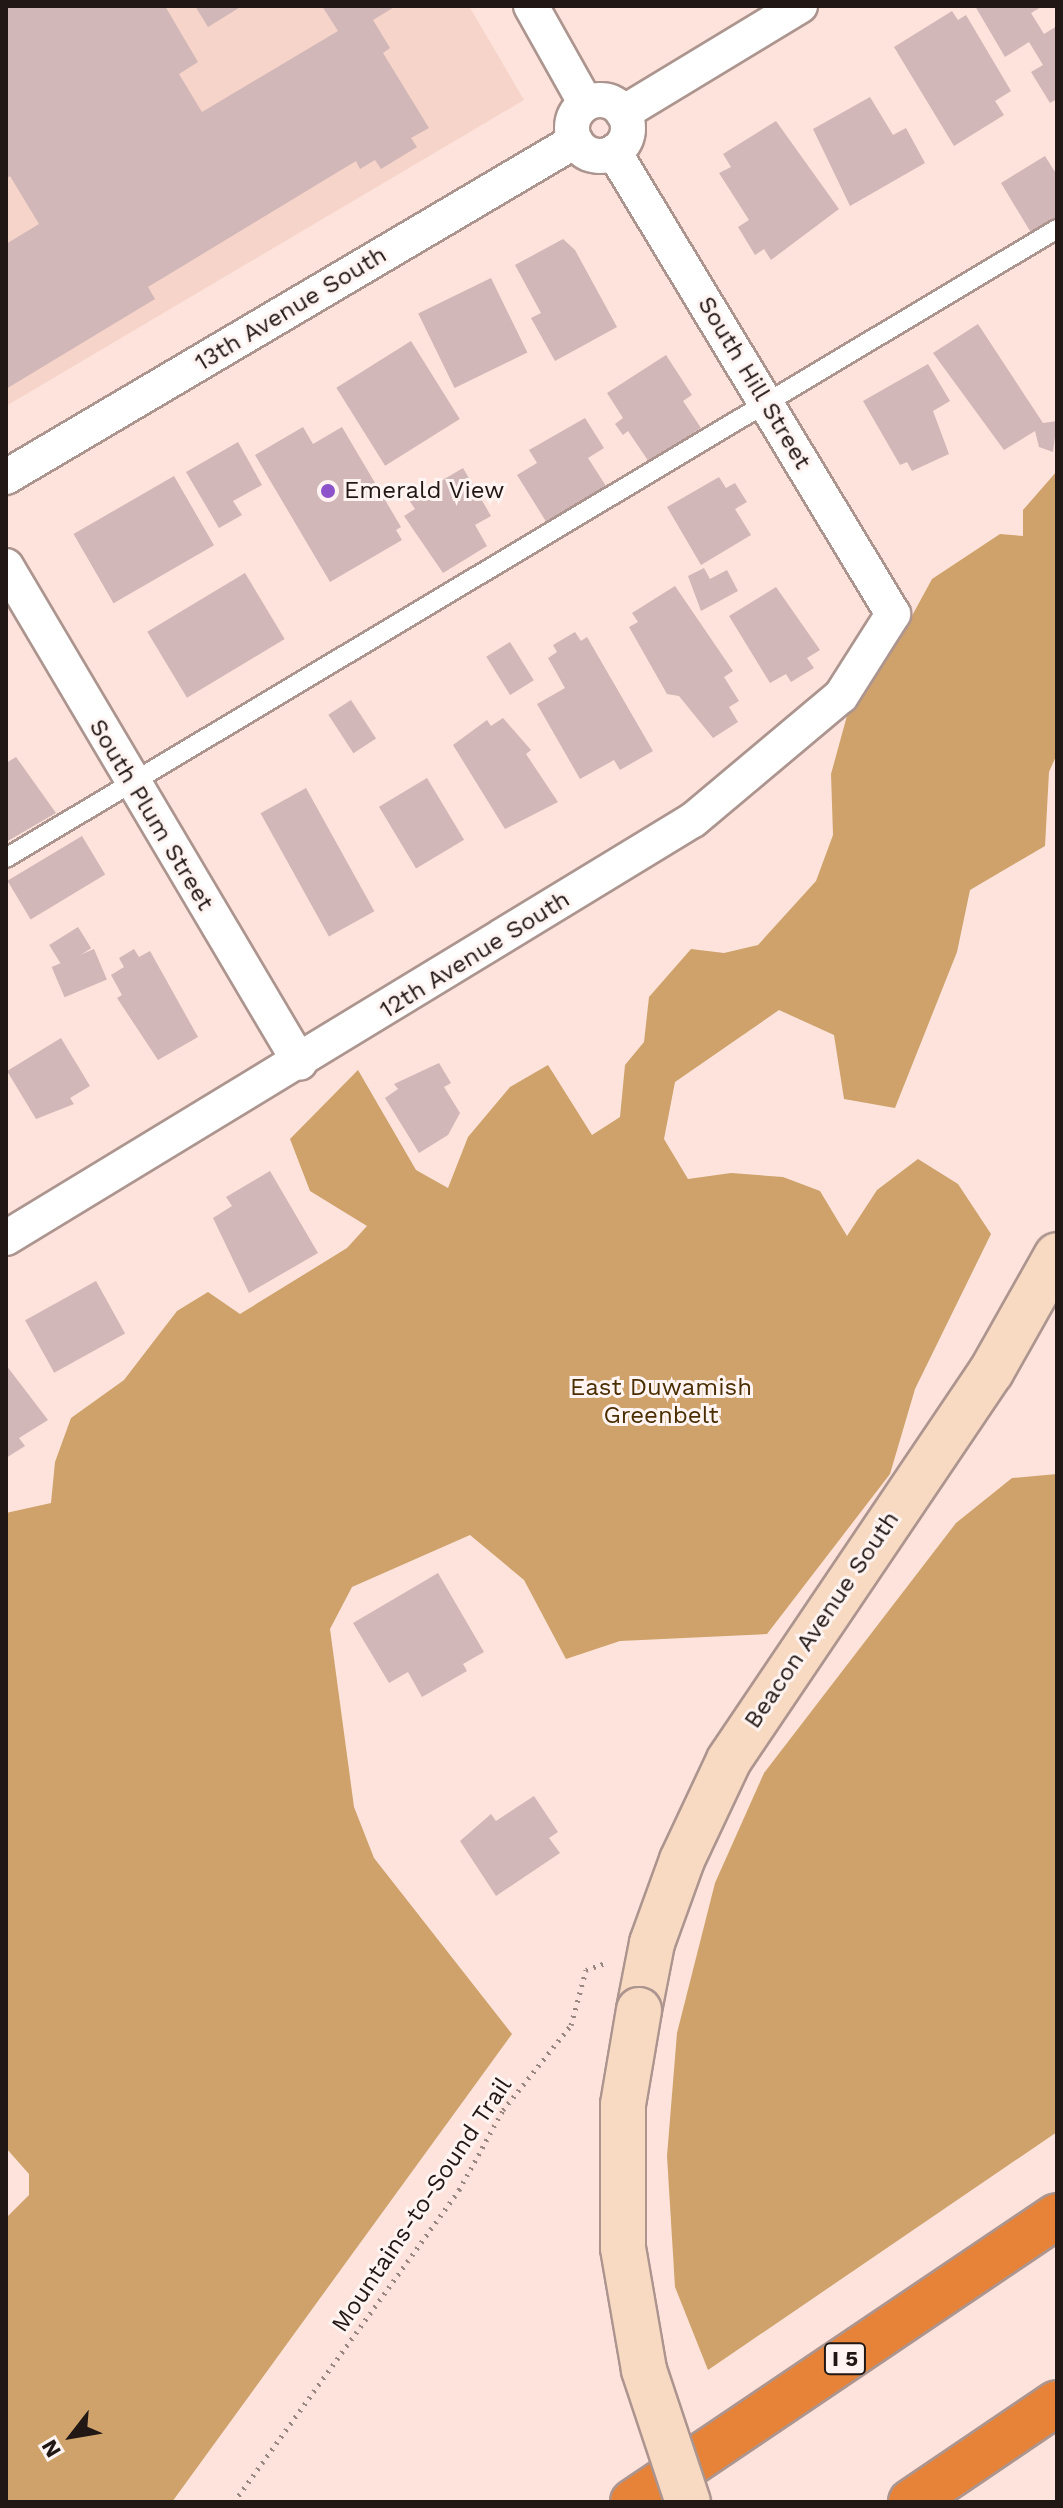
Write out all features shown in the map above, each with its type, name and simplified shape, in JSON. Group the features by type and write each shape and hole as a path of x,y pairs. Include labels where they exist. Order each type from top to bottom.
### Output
{"highway":[{"name":"I 5","path":"633,2502 1057,2216"},
{"path":"911,2502 1057,2403"}],"main road":[{"name":"Beacon Avenue South","path":"688,2502 644,2370 623,2248 623,2105 642,1990 682,1860 729,1760 991,1372 1057,1255"}],"street":[{"path":"531,6 586,104"},
{"path":"623,113 800,6"},
{"path":"606,101 623,113 625,139 614,152 590,153 575,141 574,116 586,104 606,101"},
{"name":"13th Avenue South","path":"6,477 575,141"},
{"name":"South Hill Street","path":"614,152 893,614"},
{"name":"South Plum Street","path":"6,566 131,783 300,1063"},
{"name":"12th Avenue South","path":"6,1238 300,1063 693,820 841,696 893,614"}],"lane":[{"path":"6,858 1057,229"}],"path":[{"name":"Mountains-to-Sound Trail","path":"234,2502 459,2190 503,2110 571,2025 586,1970 599,1962 642,1990"}],"shaded area":[{"path":"6,6 469,6 524,100 6,406"}],"green space":[{"name":"East Duwamish Greenbelt","path":"1057,471 1057,754 1049,772 1045,846 970,890 957,952 895,1108 844,1099 834,1035 779,1010 675,1082 664,1139 688,1179 731,1173 783,1177 820,1191 847,1236 877,1190 918,1159 958,1184 991,1234 915,1389 890,1474 767,1634 620,1641 566,1659 524,1580 470,1535 352,1587 330,1629 354,1807 374,1858 512,2034 172,2502 6,2502 6,2218 29,2195 29,2174 6,2148 6,1513 51,1503 55,1462 71,1418 124,1380 177,1311 208,1292 240,1314 347,1248 367,1226 310,1191 290,1139 358,1070 416,1170 448,1188 468,1137 510,1087 548,1065 592,1135 620,1117 625,1065 644,1042 649,997 691,949 724,953 758,945 816,881 833,835 831,774 853,694 907,625 932,579 1000,534 1023,536 1023,510"},
{"path":"1057,1474 1057,2132 708,2370 675,2287 667,2156 677,2033 715,1883 764,1773 956,1523 1012,1478"}],"building":[{"path":"6,6 165,6 198,62 179,74 202,112 338,31 322,6 396,6 373,20 390,48 383,53 429,128 411,138 417,147 381,169 375,160 360,169 356,161 148,287 155,299 6,389 6,244 39,224 10,176 6,179"},
{"path":"195,6 242,6 208,27"},
{"path":"975,6 1043,6 1031,13 1044,34 1057,26 1057,99 1050,103 1031,72 1043,65 1029,42 1005,57"},
{"path":"952,11 958,20 966,15 1011,91 995,101 1004,115 954,146 894,47"},
{"path":"870,97 893,135 906,128 925,163 850,206 813,129"},
{"path":"776,121 839,209 771,260 764,249 755,255 738,227 749,220 719,173 731,167 723,154"},
{"path":"1045,156 1057,175 1057,221 1033,236 1001,183"},
{"path":"563,239 575,250 617,327 555,361 531,318 541,313 515,265"},
{"path":"491,278 527,353 455,388 418,314"},
{"path":"978,324 1043,423 1057,421 1053,452 1039,447 1035,431 1004,450 933,353"},
{"path":"411,341 460,419 385,466 336,388"},
{"path":"666,355 692,395 683,401 701,428 649,462 628,431 623,435 615,424 623,418 607,393"},
{"path":"928,364 950,401 933,411 949,454 912,471 907,462 900,465 863,401"},
{"path":"585,418 604,448 588,458 606,486 547,523 517,475 537,463 529,450"},
{"name":"Emerald View","path":"303,427 313,444 342,427 401,527 396,530 402,540 330,582 255,455"},
{"path":"238,442 262,485 233,501 242,515 219,528 186,472"},
{"path":"463,468 491,516 475,525 487,546 443,573 404,516 415,509 409,500"},
{"path":"174,476 214,545 114,603 74,534"},
{"path":"719,477 726,488 735,483 747,502 735,509 751,535 701,565 667,507"},
{"path":"704,568 710,579 727,570 738,591 701,611 688,576"},
{"path":"245,573 285,639 187,698 147,632"},
{"path":"675,586 733,671 724,677 739,701 729,707 738,722 713,738 679,696 667,694 629,627 638,622 632,613"},
{"path":"776,587 820,650 807,658 814,668 791,682 786,674 770,683 729,616"},
{"path":"575,632 581,641 587,637 653,751 620,770 614,760 580,779 537,704 565,688 548,658 557,652 553,645"},
{"path":"510,642 534,680 510,695 486,657"},
{"path":"351,700 376,739 353,753 328,715"},
{"path":"503,718 531,750 526,754 558,802 505,829 453,745 487,720 491,726"},
{"path":"16,757 56,813 6,842 6,763"},
{"path":"427,778 464,840 416,869 379,807"},
{"path":"306,788 374,911 329,937 261,813"},
{"path":"82,836 105,875 31,919 7,881"},
{"path":"78,927 91,948 62,966 49,945"},
{"path":"94,949 107,979 65,997 52,967"},
{"path":"134,949 139,957 150,951 198,1037 158,1060 117,998 122,995 111,975 124,967 119,958"},
{"path":"61,1038 90,1086 70,1098 74,1104 36,1119 7,1071"},
{"path":"439,1063 451,1083 444,1087 460,1113 448,1135 419,1153 385,1098 398,1089 394,1084"},
{"path":"270,1171 318,1253 249,1293 213,1218 232,1206 226,1197"},
{"path":"96,1281 125,1333 54,1373 25,1320"},
{"path":"6,1365 48,1420 19,1438 25,1446 6,1458"},
{"path":"438,1573 484,1652 463,1664 467,1671 422,1697 408,1672 389,1683 353,1623"},
{"path":"534,1796 558,1832 549,1838 560,1853 496,1896 460,1841 491,1814 496,1821"}],"place":[{"name":"Emerald View","path":"328,491"}]}
